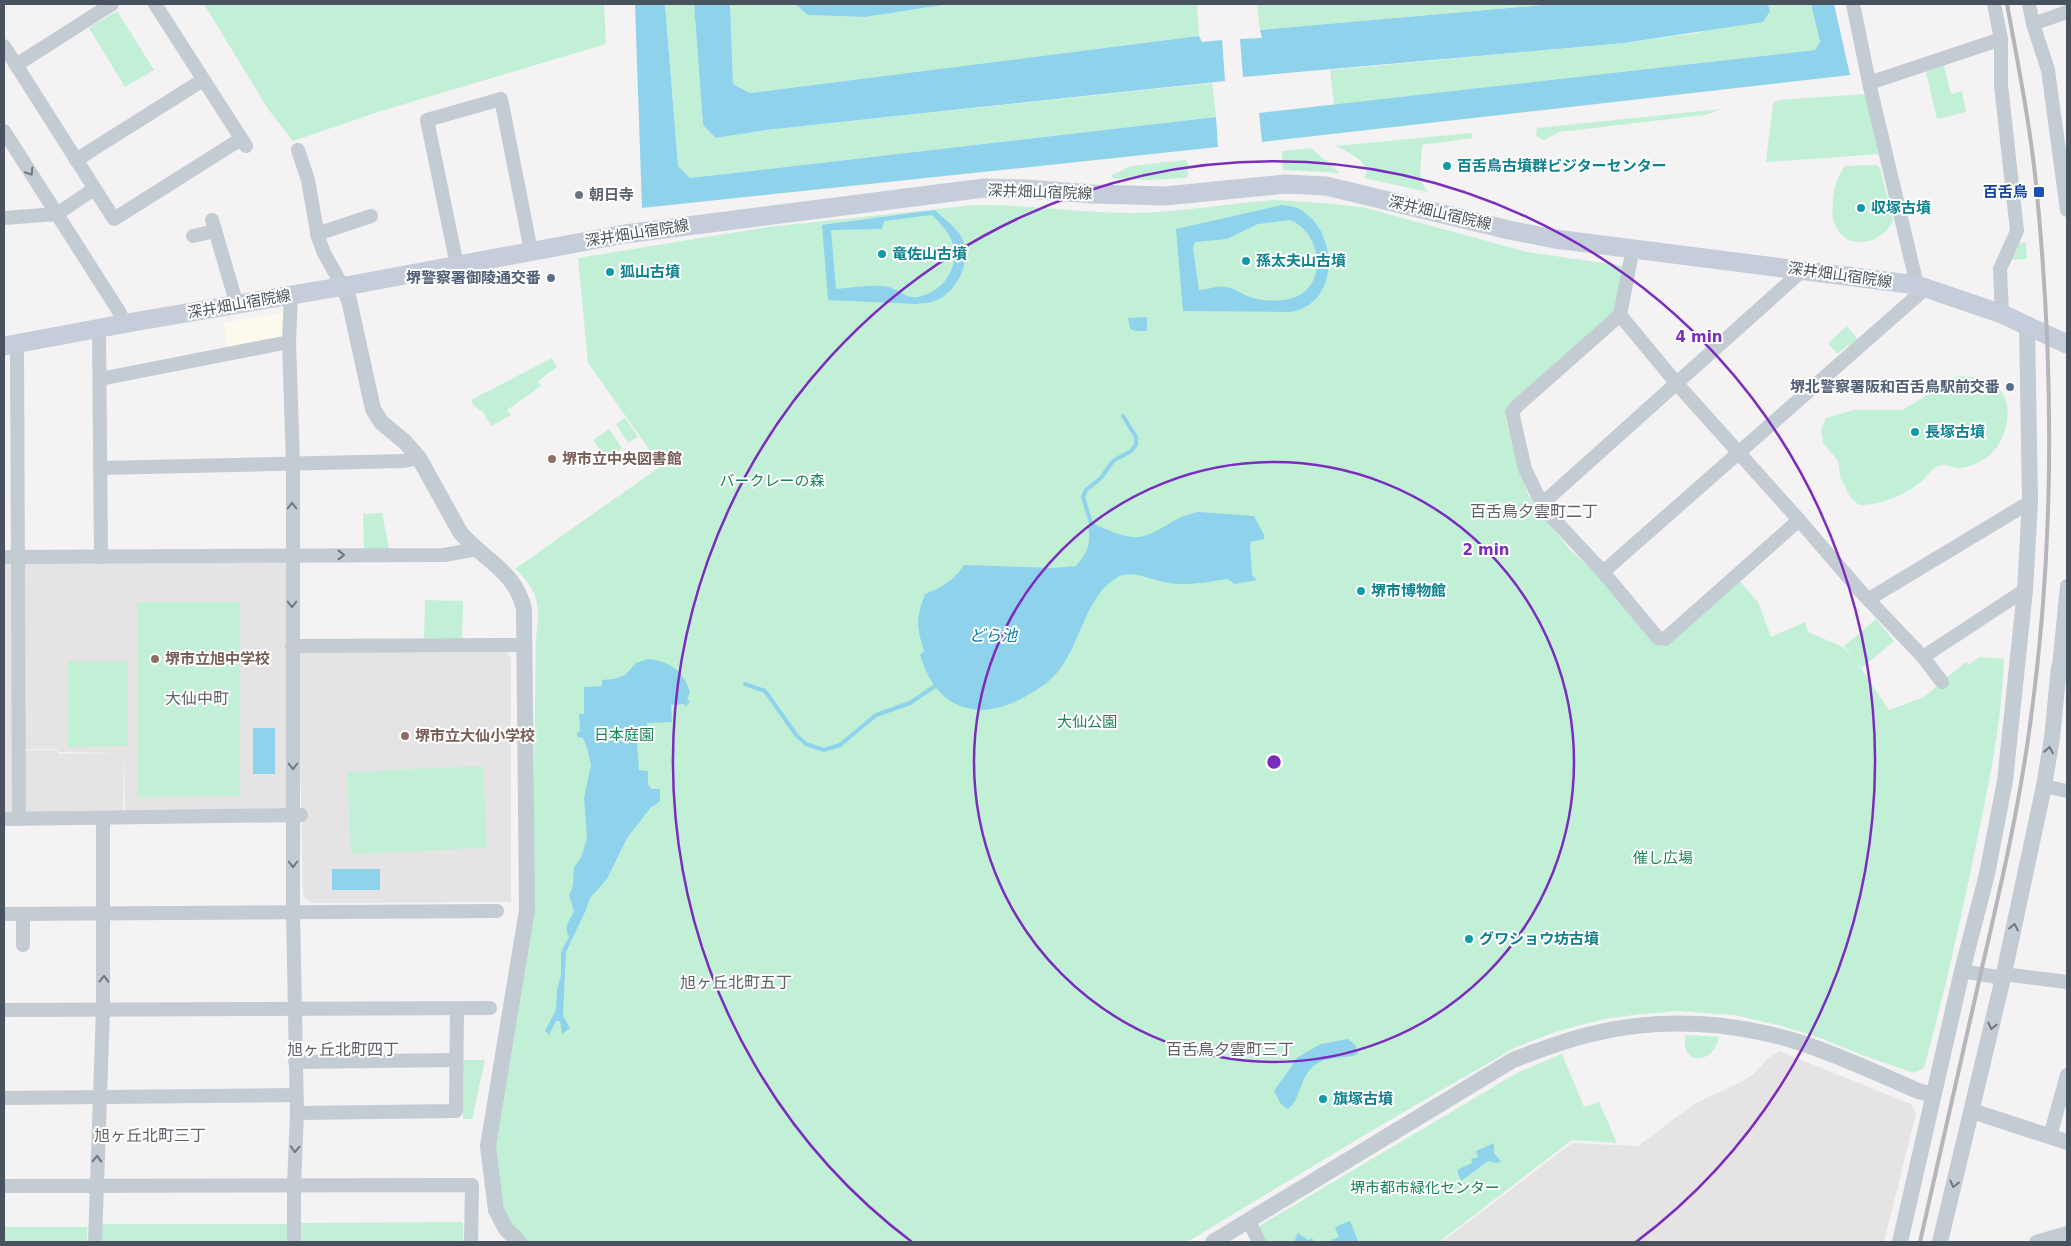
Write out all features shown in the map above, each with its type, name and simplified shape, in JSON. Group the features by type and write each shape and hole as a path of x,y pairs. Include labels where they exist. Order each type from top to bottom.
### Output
{"main road":[{"name":"深井畑山宿院線","path":"10,345 236,304 343,287 625,234 696,224 984,188 1165,196 1286,184 1326,186 1509,230 1555,239 1804,269 1922,287 2002,314 2067,344"}],"street":[{"path":"16,65 112,4"},
{"path":"4,46 114,219 243,142 154,4"},
{"path":"1603,572 1739,453 1922,287 1869,83 1853,4"},
{"path":"1994,4 2001,39 2001,85 2018,231 2000,269 2002,314"},
{"path":"2029,4 2033,24 2048,70 2067,210"},
{"path":"2033,24 2067,12"},
{"path":"1869,83 2001,39"},
{"path":"76,160 203,80"},
{"path":"457,265 427,120 501,99 531,251"},
{"path":"4,131 120,313 124,324"},
{"path":"298,150 308,180 317,234 324,253 349,300 373,409 381,422 405,442 419,458 460,532 505,572 521,595 524,609 527,910 488,1146 496,1210 506,1229 519,1242"},
{"path":"4,218 57,214 94,189"},
{"path":"317,234 371,216"},
{"path":"193,236 213,226 236,304"},
{"path":"1633,248 1620,315 1512,412 1525,469 1543,503 1550,514 1603,572 1658,638 1665,639 1799,520"},
{"path":"1543,503 1678,385 1804,269"},
{"path":"290,295 289,342 293,464 292,646 297,815 293,912 297,1113 294,1242"},
{"path":"1620,315 1678,385 1923,657 1942,682"},
{"path":"1900,1242 1962,970 1987,874 2005,781 2025,590 2030,502 2027,326"},
{"path":"99,329 101,557"},
{"path":"100,379 289,342"},
{"path":"10,345 11,395 18,481 19,819"},
{"path":"101,468 404,461 419,458"},
{"path":"4,482 18,481"},
{"path":"1869,599 2030,502"},
{"path":"4,557 444,555 477,549"},
{"path":"1940,1242 2003,976 2044,786 2063,666 2067,586"},
{"path":"1923,657 2025,590"},
{"path":"292,646 525,645"},
{"path":"2044,786 2067,791"},
{"path":"4,819 297,815"},
{"path":"95,1242 103,1010 104,818"},
{"path":"4,914 496,911"},
{"path":"23,914 23,945"},
{"path":"1962,970 2067,982"},
{"path":"297,1113 456,1111 456,1008"},
{"path":"4,1010 490,1008"},
{"path":"1213,1242 1513,1060 1556,1044 1597,1032 1662,1024 1719,1026 1758,1032 1800,1043 1918,1091 1933,1095"},
{"path":"295,1062 456,1060"},
{"path":"2050,1136 2067,1074"},
{"path":"4,1098 296,1095"},
{"path":"1972,1110 2067,1142"},
{"path":"4,1186 472,1186 471,1242"},
{"path":"1249,1221 1259,1242"},
{"path":"2036,1242 2067,1233"}],"shaded area":[{"path":"285,312 285,340 228,350 224,323"},
{"name":"堺市立旭中学校","path":"284,561 287,570 288,809 125,812 124,753 123,813 24,813 22,750 57,750 58,754 121,753 58,752 58,749 22,749 21,567 26,563"},
{"path":"4,564 9,564 13,569 15,809 11,814 4,814"},
{"name":"堺市立大仙小学校","path":"506,652 511,658 511,902 311,903 303,896 298,653"},
{"path":"1779,1051 1911,1104 1916,1113 1884,1242 1442,1242 1572,1143 1638,1146 1694,1104 1754,1074 1767,1059"}],"green space":[{"path":"204,4 604,4 606,44 381,111 293,141 268,109"},
{"path":"665,4 694,4 703,125 716,138 766,130 1212,83 1216,117 690,178 678,166"},
{"path":"730,4 795,4 809,15 865,17 949,4 1197,4 1199,36 750,93 733,84"},
{"path":"1257,4 1554,4 1260,30"},
{"path":"1768,4 1811,4 1820,42 1816,50 1334,105 1330,70 1624,43 1698,33 1770,11"},
{"path":"117,11 154,70 125,87 89,28"},
{"path":"1943,62 1951,94 1962,91 1966,112 1937,119 1925,68"},
{"path":"1866,94 1881,154 1766,162 1773,103 1779,100"},
{"path":"1721,109 1705,115 1559,132 1544,140 1536,136 1537,128"},
{"path":"1472,133 1472,138 1422,145 1421,176 1424,187 1428,192 1364,178 1367,173 1363,163 1355,156 1336,146"},
{"path":"1311,148 1340,173 1283,170 1282,151"},
{"path":"1186,160 1188,176 1185,178 1148,180 1112,178 1111,175 1130,166"},
{"path":"1876,165 1880,168 1893,220 1881,236 1863,242 1854,241 1846,238 1839,232 1833,219 1835,186 1845,166"},
{"name":"大仙公園","path":"1276,200 1366,208 1527,252 1624,266 1615,311 1508,406 1505,417 1528,495 1569,549 1599,576 1663,647 1740,581 1758,602 1771,637 1805,622 1808,632 1843,647 1854,659 1844,646 1876,619 1894,641 1862,668 1856,661 1889,710 1924,697 1966,662 1969,665 1979,657 2004,659 1994,755 1985,803 1964,905 1924,1068 1914,1073 1823,1039 1782,1026 1735,1015 1679,1011 1641,1014 1604,1019 1555,1032 1516,1047 1383,1124 1187,1242 526,1241 518,1235 494,1189 496,1111 532,909 538,608 534,593 515,569 661,466 588,363 578,258 768,227 975,205 1131,213"},
{"path":"2026,242 2027,259 2011,260 2019,243"},
{"path":"1847,326 1859,341 1854,345 1848,345 1837,354 1828,343"},
{"path":"552,358 557,367 538,381 541,386 507,410 511,415 491,426 483,412 474,406 471,400"},
{"path":"1958,376 1987,381 1995,385 2002,392 2006,400 2007,419 2006,429 1998,446 1989,456 1973,465 1959,468 1939,466 1933,469 1916,486 1901,495 1884,501 1859,505 1850,497 1840,476 1838,461 1823,443 1821,429 1826,418 1853,410 1902,410 1921,399 1942,381"},
{"path":"625,418 638,437 628,443 616,424"},
{"path":"609,429 622,448 606,459 593,440"},
{"path":"382,513 389,549 364,549 363,514"},
{"path":"425,600 463,601 462,639 424,638"},
{"path":"137,602 240,602 240,796 137,797"},
{"path":"67,661 128,661 128,746 68,747"},
{"path":"483,766 487,848 351,854 347,772"},
{"path":"1685,1035 1719,1037 1711,1053 1705,1057 1698,1058 1692,1057 1688,1053 1685,1045"},
{"name":"堺市都市緑化センター","path":"1562,1054 1584,1107 1599,1102 1617,1143 1572,1140 1439,1242 1264,1242 1259,1226 1517,1073"},
{"path":"463,1060 485,1060 472,1119 463,1119"},
{"path":"463,1222 463,1242 301,1242 301,1223"},
{"path":"102,1224 290,1224 290,1241 102,1242"},
{"path":"4,1227 87,1227 87,1242 4,1242"}],"water":[{"path":"635,4 665,4 678,166 690,178 1216,117 1218,147 642,208"},
{"path":"694,4 730,4 733,84 750,93 1199,36 1202,42 1222,40 1225,81 766,130 716,138 703,125"},
{"path":"795,4 949,4 865,17 808,15"},
{"path":"1554,4 1768,4 1770,11 1763,22 1624,43 1243,77 1240,39 1262,38 1260,30"},
{"path":"1811,4 1834,4 1850,75 1262,142 1259,113 1815,50 1820,42"},
{"path":"1282,205 1297,208 1315,223 1323,237 1328,253 1328,269 1325,284 1317,297 1305,307 1289,312 1183,311 1176,229","holes":["1290,220 1308,234 1313,244 1317,267 1309,287 1300,295 1289,299 1268,300 1255,299 1226,287 1199,290 1193,248 1195,242 1227,239 1258,224"]},
{"path":"935,210 962,238 965,246 965,255 962,273 958,281 946,294 931,302 916,304 828,300 822,225","holes":["932,215 949,235 954,255 950,274 937,289 918,297 908,296 892,288 882,286 836,289 831,230 882,229 884,221"]},
{"path":"1147,317 1147,331 1130,329 1128,318"},
{"name":"どら池","path":"1198,512 1254,516 1264,535 1264,539 1250,542 1252,575 1257,580 1234,584 1228,579 1179,584 1142,576 1122,575 1106,586 1097,597 1071,650 1056,674 1045,684 1023,698 998,708 978,710 953,703 938,690 927,674 920,655 924,651 918,628 920,610 925,594 948,582 964,565 1053,568 1076,566 1088,548 1088,526 1091,523 1121,535 1138,537 1151,534 1181,517"},
{"path":"648,659 663,662 680,673 690,692 687,699 690,702 685,707 684,704 671,705 672,722 647,723 647,727 636,728 639,770 648,771 648,785 652,789 660,789 660,801 651,807 627,838 607,879 590,898 566,952 563,1016 570,1028 562,1034 560,1021 556,1021 549,1035 545,1031 556,1010 557,990 561,975 561,952 569,937 567,927 574,911 569,895 573,886 574,867 581,858 587,838 584,798 591,765 583,738 577,737 577,733 580,731 579,714 584,714 584,687 602,686 602,680 614,679 625,675 636,663"},
{"path":"253,728 275,728 275,774 253,774"},
{"path":"332,869 380,869 380,890 332,890"},
{"path":"1348,1039 1356,1046 1358,1053 1354,1056 1321,1061 1305,1077 1291,1106 1288,1109 1281,1104 1274,1091 1298,1057 1321,1044"},
{"path":"1494,1143 1494,1153 1501,1161 1497,1163 1488,1161 1461,1181 1457,1170 1472,1163 1471,1159 1478,1157 1476,1151"},
{"path":"1350,1221 1358,1241 1332,1242 1331,1240 1339,1237 1335,1227"},
{"path":"1298,1233 1308,1240 1312,1238 1314,1242 1294,1242"}],"waterway":[{"path":"1091,523 1083,497 1086,490 1101,478 1113,461 1131,451 1136,445 1136,437 1123,416"},
{"path":"745,684 765,691 797,736 806,744 824,750 840,745 876,715 910,703 935,686"}],"railway":[{"path":"1920,1242 2015,818 2030,725 2044,590 2048,522 2049,387 2042,251 2030,139 2007,4"}],"place":[{"name":"百舌鳥古墳群ビジターセンター","path":"1447,166"},
{"name":"百舌鳥","path":"2039,192"},
{"name":"朝日寺","path":"579,195"},
{"name":"収塚古墳","path":"1861,208"},
{"name":"竜佐山古墳","path":"882,254"},
{"name":"孫太夫山古墳","path":"1246,261"},
{"name":"狐山古墳","path":"610,272"},
{"name":"堺警察署御陵通交番","path":"551,278"},
{"name":"堺北警察署阪和百舌鳥駅前交番","path":"2010,387"},
{"name":"長塚古墳","path":"1915,432"},
{"name":"堺市立中央図書館","path":"552,459"},
{"name":"堺市博物館","path":"1361,591"},
{"name":"堺市立旭中学校","path":"155,659"},
{"name":"堺市立大仙小学校","path":"405,736"},
{"name":"グワショウ坊古墳","path":"1469,939"},
{"name":"旗塚古墳","path":"1323,1099"}],"district":[{"name":"百舌鳥夕雲町二丁","path":"1534,511"},
{"name":"大仙中町","path":"197,698"},
{"name":"旭ヶ丘北町五丁","path":"736,982"},
{"name":"旭ヶ丘北町四丁","path":"343,1049"},
{"name":"百舌鳥夕雲町三丁","path":"1230,1049"},
{"name":"旭ヶ丘北町三丁","path":"150,1135"}],"park label":[{"name":"バークレーの森","path":"772,481"},
{"name":"日本庭園","path":"624,735"},
{"name":"催し広場","path":"1663,858"}]}
